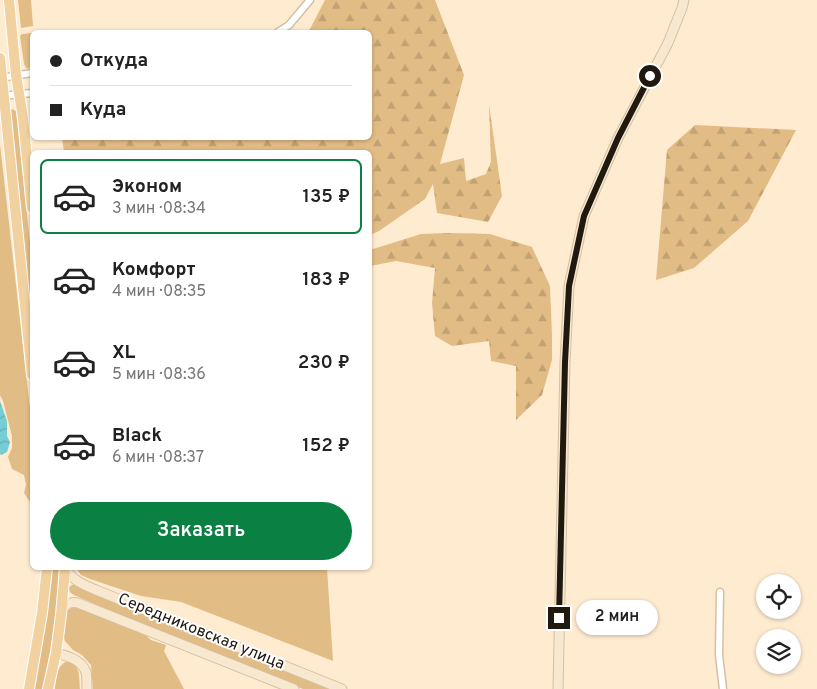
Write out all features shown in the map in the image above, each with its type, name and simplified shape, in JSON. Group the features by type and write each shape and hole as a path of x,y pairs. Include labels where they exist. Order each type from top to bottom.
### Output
{"main road":[{"path":"9,0 30,188"},
{"path":"0,58 2,96 30,356"},
{"path":"29,689 42,613 47,570"},
{"path":"48,689 56,653 62,611 65,570"}],"street":[{"path":"281,30 289,25 310,0"},
{"path":"558,689 565,362 569,286 584,216 618,138 668,43 684,0"},
{"path":"1,78 30,73"},
{"path":"2,96 30,93"},
{"name":"Середниковская улица","path":"66,570 73,578 82,584 342,689"},
{"path":"720,592 719,655 723,689"},
{"name":"Середниковская улица","path":"62,611 64,606 69,603 78,603 294,689"},
{"path":"56,653 78,661 86,672 87,689"}],"green space":[{"path":"18,0 31,0 33,26 21,28"},
{"path":"325,0 435,0 464,75 440,164 464,158 466,181 486,174 491,162 489,104 502,196 488,222 437,213 433,184 425,199 372,234 372,150 64,150 62,140 372,140 372,30 310,30"},
{"path":"30,33 30,69 26,68 24,64 20,36"},
{"path":"12,109 16,111 30,243 30,315 10,112"},
{"path":"695,125 796,130 748,221 694,268 656,280 667,150"},
{"path":"0,144 30,408 30,502 24,493 26,485 24,475 12,469 8,457 12,448 12,436 0,395"},
{"path":"421,234 490,234 532,247 550,286 552,360 542,395 516,420 516,366 491,361 489,341 452,346 435,336 432,303 435,268 396,261 372,266 372,249"},
{"path":"52,570 59,570 56,614 43,689 33,689"},
{"path":"77,570 327,570 333,661 181,602 141,596 81,575"},
{"path":"76,584 188,632 332,689 303,689 183,642 74,595 70,592 69,587"},
{"path":"78,606 143,633 151,640 166,645 164,651 184,689 93,689 91,665 65,641 63,633 67,612 71,607"},
{"path":"66,662 71,663 77,668 80,689 55,689 58,670"}],"water":[{"path":"0,401 7,421 7,436 10,442 7,452 1,455 0,454"}],"route":[{"path":"559,618 565,362 569,286 584,216 618,138 650,76"}]}
